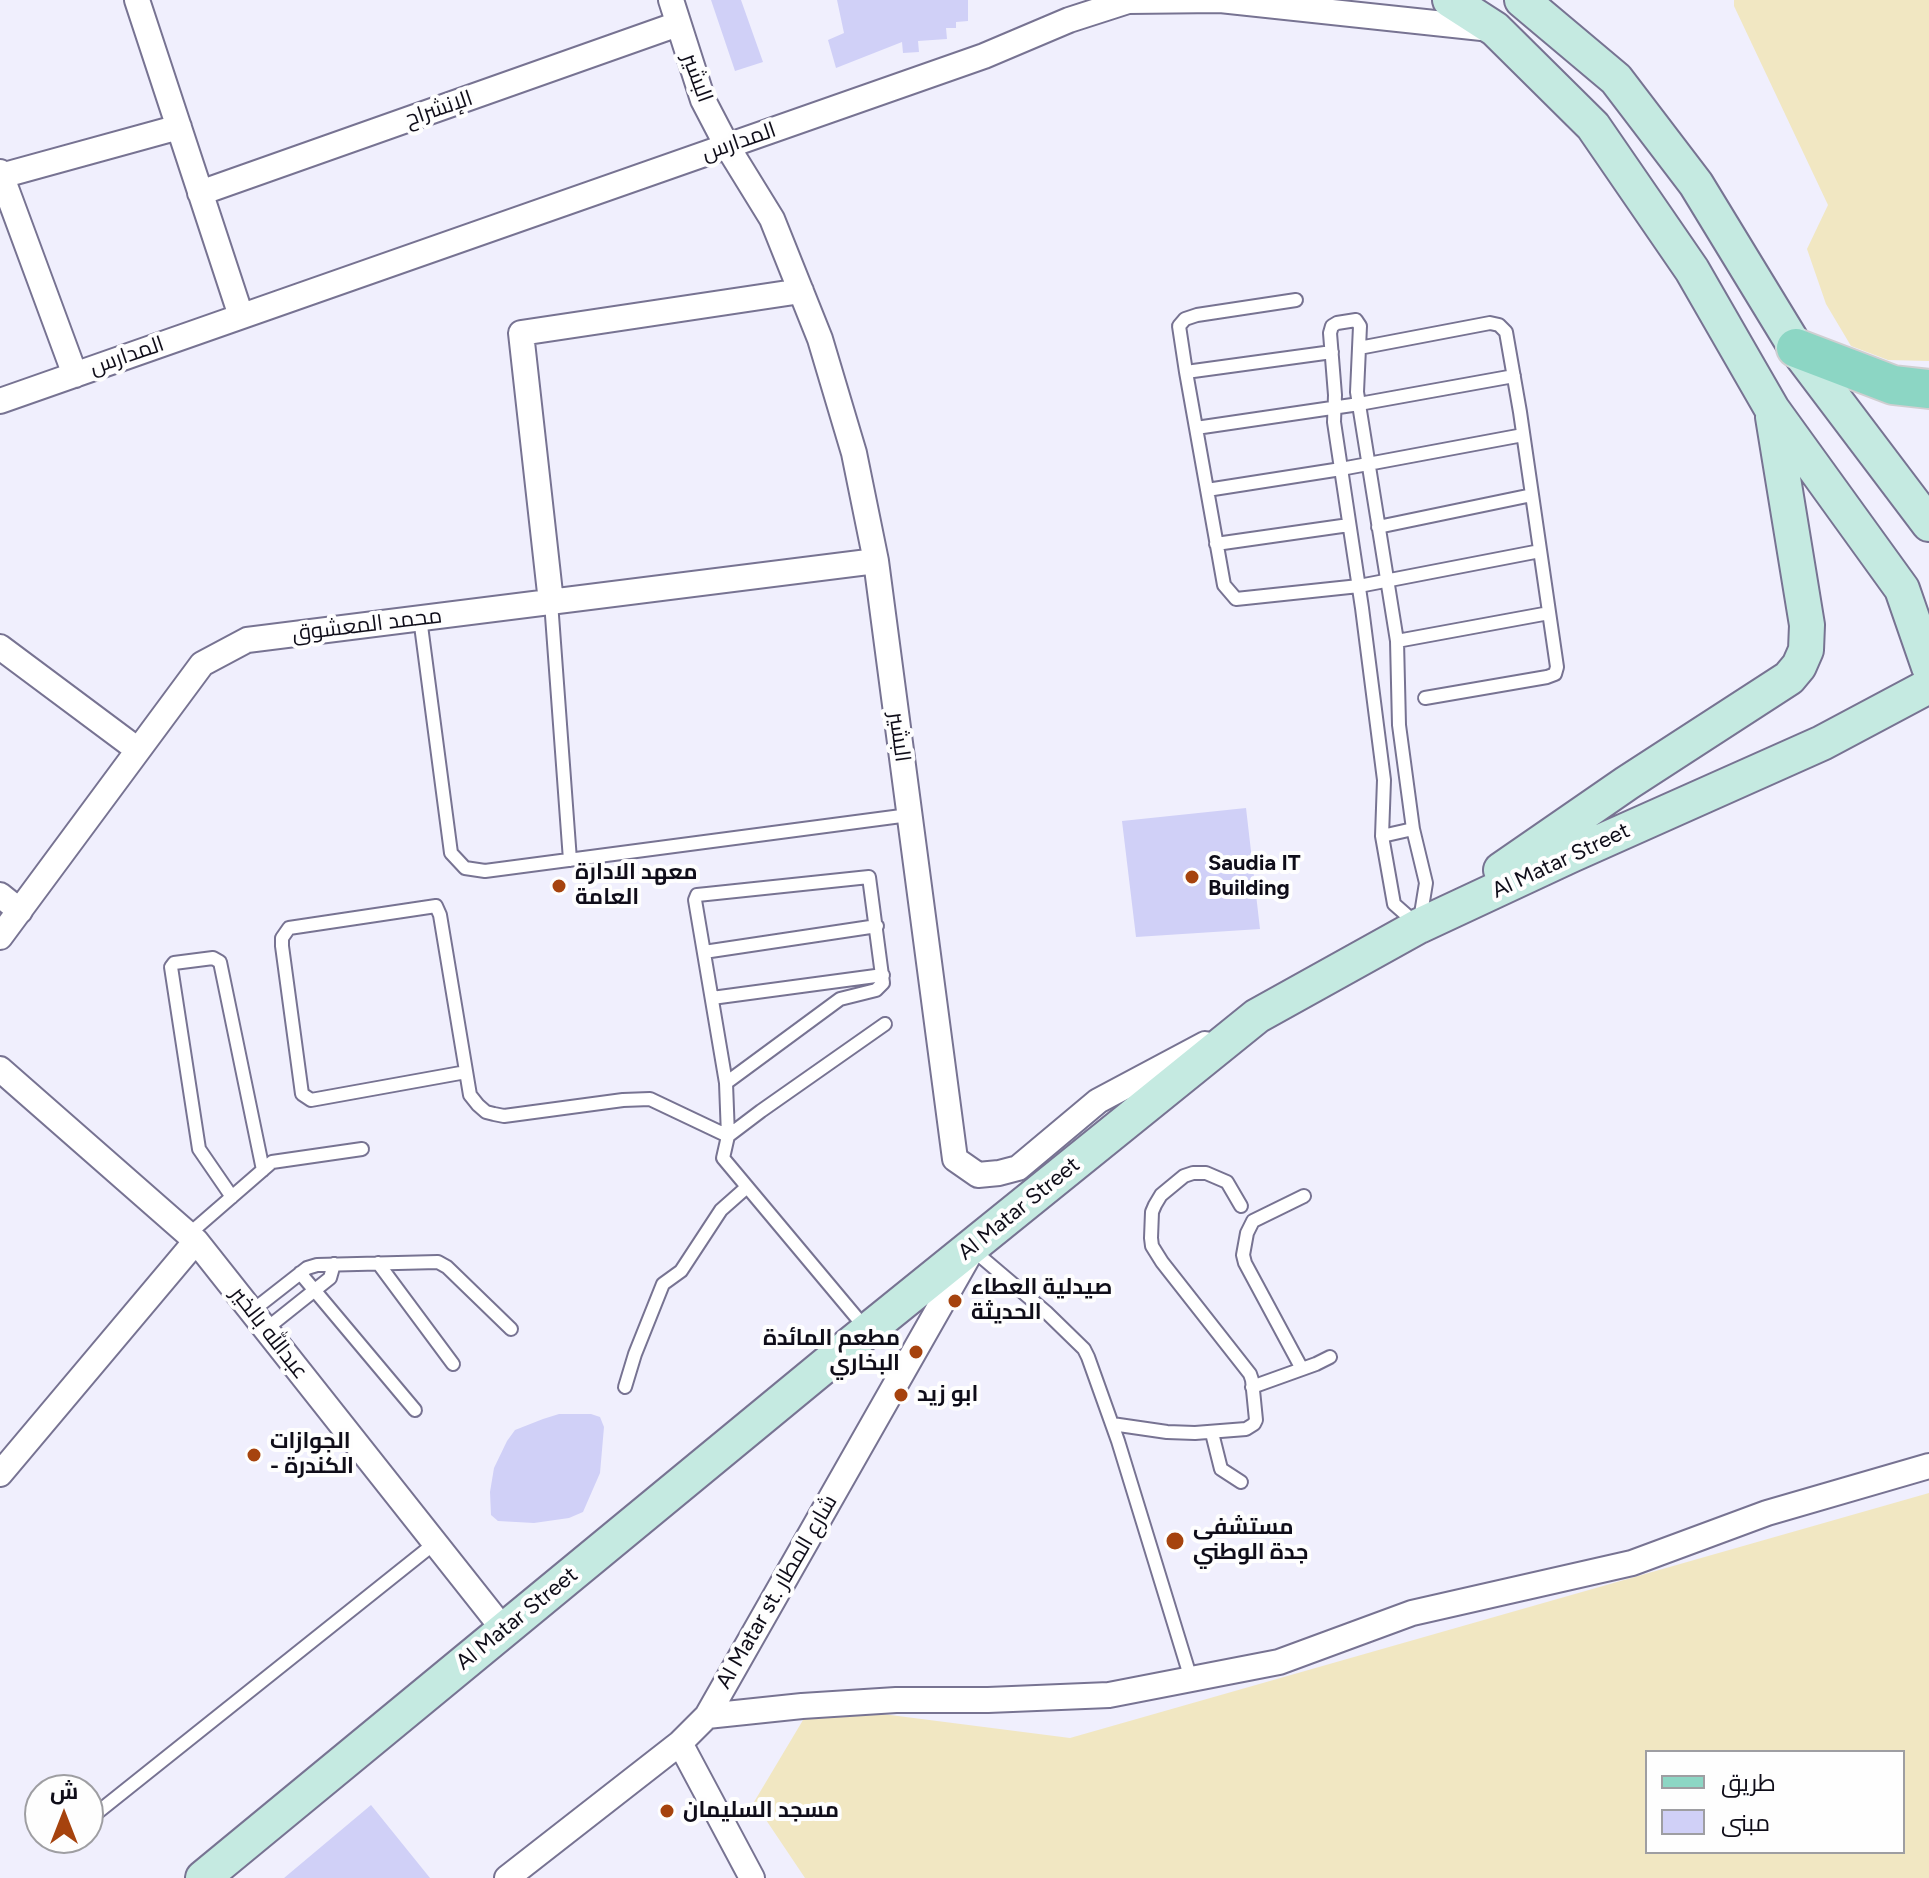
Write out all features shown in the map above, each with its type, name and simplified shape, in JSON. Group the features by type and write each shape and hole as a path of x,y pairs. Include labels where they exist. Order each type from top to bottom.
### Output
{"main road":[{"path":"1450,0 1495,29 1593,126 1692,270 1772,409 1902,589 1929,667"},
{"path":"1522,0 1616,79 1696,184 1796,348 1929,524"},
{"path":"1796,348 1893,385 1929,389"},
{"path":"1419,926 1627,783 1789,678 1799,666 1806,650 1807,625 1772,409"},
{"name":"Al Matar Street","path":"203,1878 868,1331 1257,1016 1419,926 1822,743 1929,686"}],"street":[{"path":"137,0 241,316"},
{"name":"البشير","path":"671,0 703,100 772,219 820,339 854,453 876,561 955,1159 978,1175 1018,1168 1098,1101 1257,1016"},
{"name":"المدارس","path":"0,401 984,56 1069,20 1128,1 1220,0 1495,29"},
{"name":"الإنشراح","path":"200,193 678,24"},
{"path":"75,375 1,174 179,127"},
{"path":"551,602 521,333 801,291"},
{"name":"محمد المعشوق","path":"0,937 202,664 247,640 876,561"},
{"path":"0,647 138,750"},
{"path":"0,895 20,911"},
{"name":"عبدالله بالخير","path":"0,1069 192,1238 504,1630"},
{"path":"0,1474 192,1238"},
{"name":"Al Matar st. شارع المطار","path":"507,1878 680,1743 707,1716 974,1247"},
{"path":"707,1716 896,1700 1109,1695 1279,1662 1412,1613 1632,1563 1767,1513 1929,1466"},
{"path":"680,1743 752,1878"}],"lane":[{"path":"1069,20 1084,0"},
{"path":"1296,300 1197,315 1185,319 1179,326 1224,585 1236,599 1359,586 1540,551"},
{"path":"1356,320 1359,323 1357,392 1397,641 1399,725 1413,829 1426,883 1419,926 1394,904 1382,836 1384,780 1334,422 1330,333 1337,323 1356,320"},
{"path":"1359,348 1490,323 1499,325 1506,332 1557,667 1555,674 1547,677 1425,698"},
{"path":"1186,372 1332,352"},
{"path":"1196,428 1359,404 1514,376"},
{"path":"1207,490 1523,435"},
{"path":"1378,527 1532,495"},
{"path":"1216,544 1349,525"},
{"path":"551,602 570,860"},
{"path":"1397,641 1549,613"},
{"path":"420,618 451,853 465,868 485,871 909,815"},
{"path":"1378,729 1399,725"},
{"path":"1382,836 1413,829"},
{"path":"726,1083 840,999 879,988 883,983 869,877 697,895 695,900 726,1083 728,1136 723,1158 868,1331"},
{"path":"466,1072 311,1100 302,1094 282,946 282,938 289,928 436,906 440,915 470,1095 486,1112 504,1116 650,1099 728,1136"},
{"path":"704,952 877,926"},
{"path":"232,1197 199,1149 171,967 174,963 213,958 220,962 263,1170"},
{"path":"712,998 883,975"},
{"path":"728,1136 885,1024"},
{"path":"192,1238 272,1162 362,1149"},
{"path":"1112,1424 1167,1432 1212,1433 1252,1427 1256,1420 1250,1374 1162,1262 1152,1246 1151,1238 1155,1205 1161,1195 1184,1176 1206,1173 1227,1182 1241,1206"},
{"path":"625,1387 663,1284 681,1271 721,1210 747,1187"},
{"path":"1302,1369 1243,1255 1253,1221 1304,1196"},
{"path":"974,1247 1084,1349 1112,1424 1191,1679"},
{"path":"259,1320 307,1268 334,1264 431,1261 443,1264 511,1329"},
{"path":"378,1263 453,1364"},
{"path":"259,1320 315,1290 330,1278 334,1264"},
{"path":"300,1273 415,1410"},
{"path":"1252,1387 1330,1357"},
{"path":"1212,1433 1221,1469 1241,1482"},
{"path":"104,1807 435,1543"}],"sand":[{"path":"1734,0 1929,0 1929,361 1888,360 1851,346 1826,304 1807,249 1828,205 1734,6"},
{"path":"1929,1493 1929,1878 805,1878 754,1802 812,1705 1070,1738"}],"building":[{"path":"711,0 741,0 763,62 735,71"},
{"path":"837,0 968,0 968,21 956,22 956,28 946,28 947,39 918,41 919,52 903,53 902,42 836,68 828,40 844,33"},
{"path":"1246,808 1260,929 1136,937 1122,821"},
{"path":"559,1414 591,1414 600,1417 604,1427 600,1473 583,1512 569,1518 534,1523 498,1521 491,1515 490,1492 494,1468 507,1441 515,1430"},
{"path":"371,1805 430,1878 284,1878"}],"place":[{"name":"Saudia IT Building","path":"1192,877"},
{"name":"معهد الادارة العامة","path":"559,886"},
{"name":"صيدلية العطاء الحديثة","path":"955,1301"},
{"name":"مطعم المائدة البخاري","path":"916,1352"},
{"name":"ابو زيد","path":"901,1395"},
{"name":"الجوازات - الكندرة","path":"254,1455"},
{"name":"مستشفى جدة الوطني","path":"1175,1541"},
{"name":"مسجد السليمان","path":"667,1811"}]}
